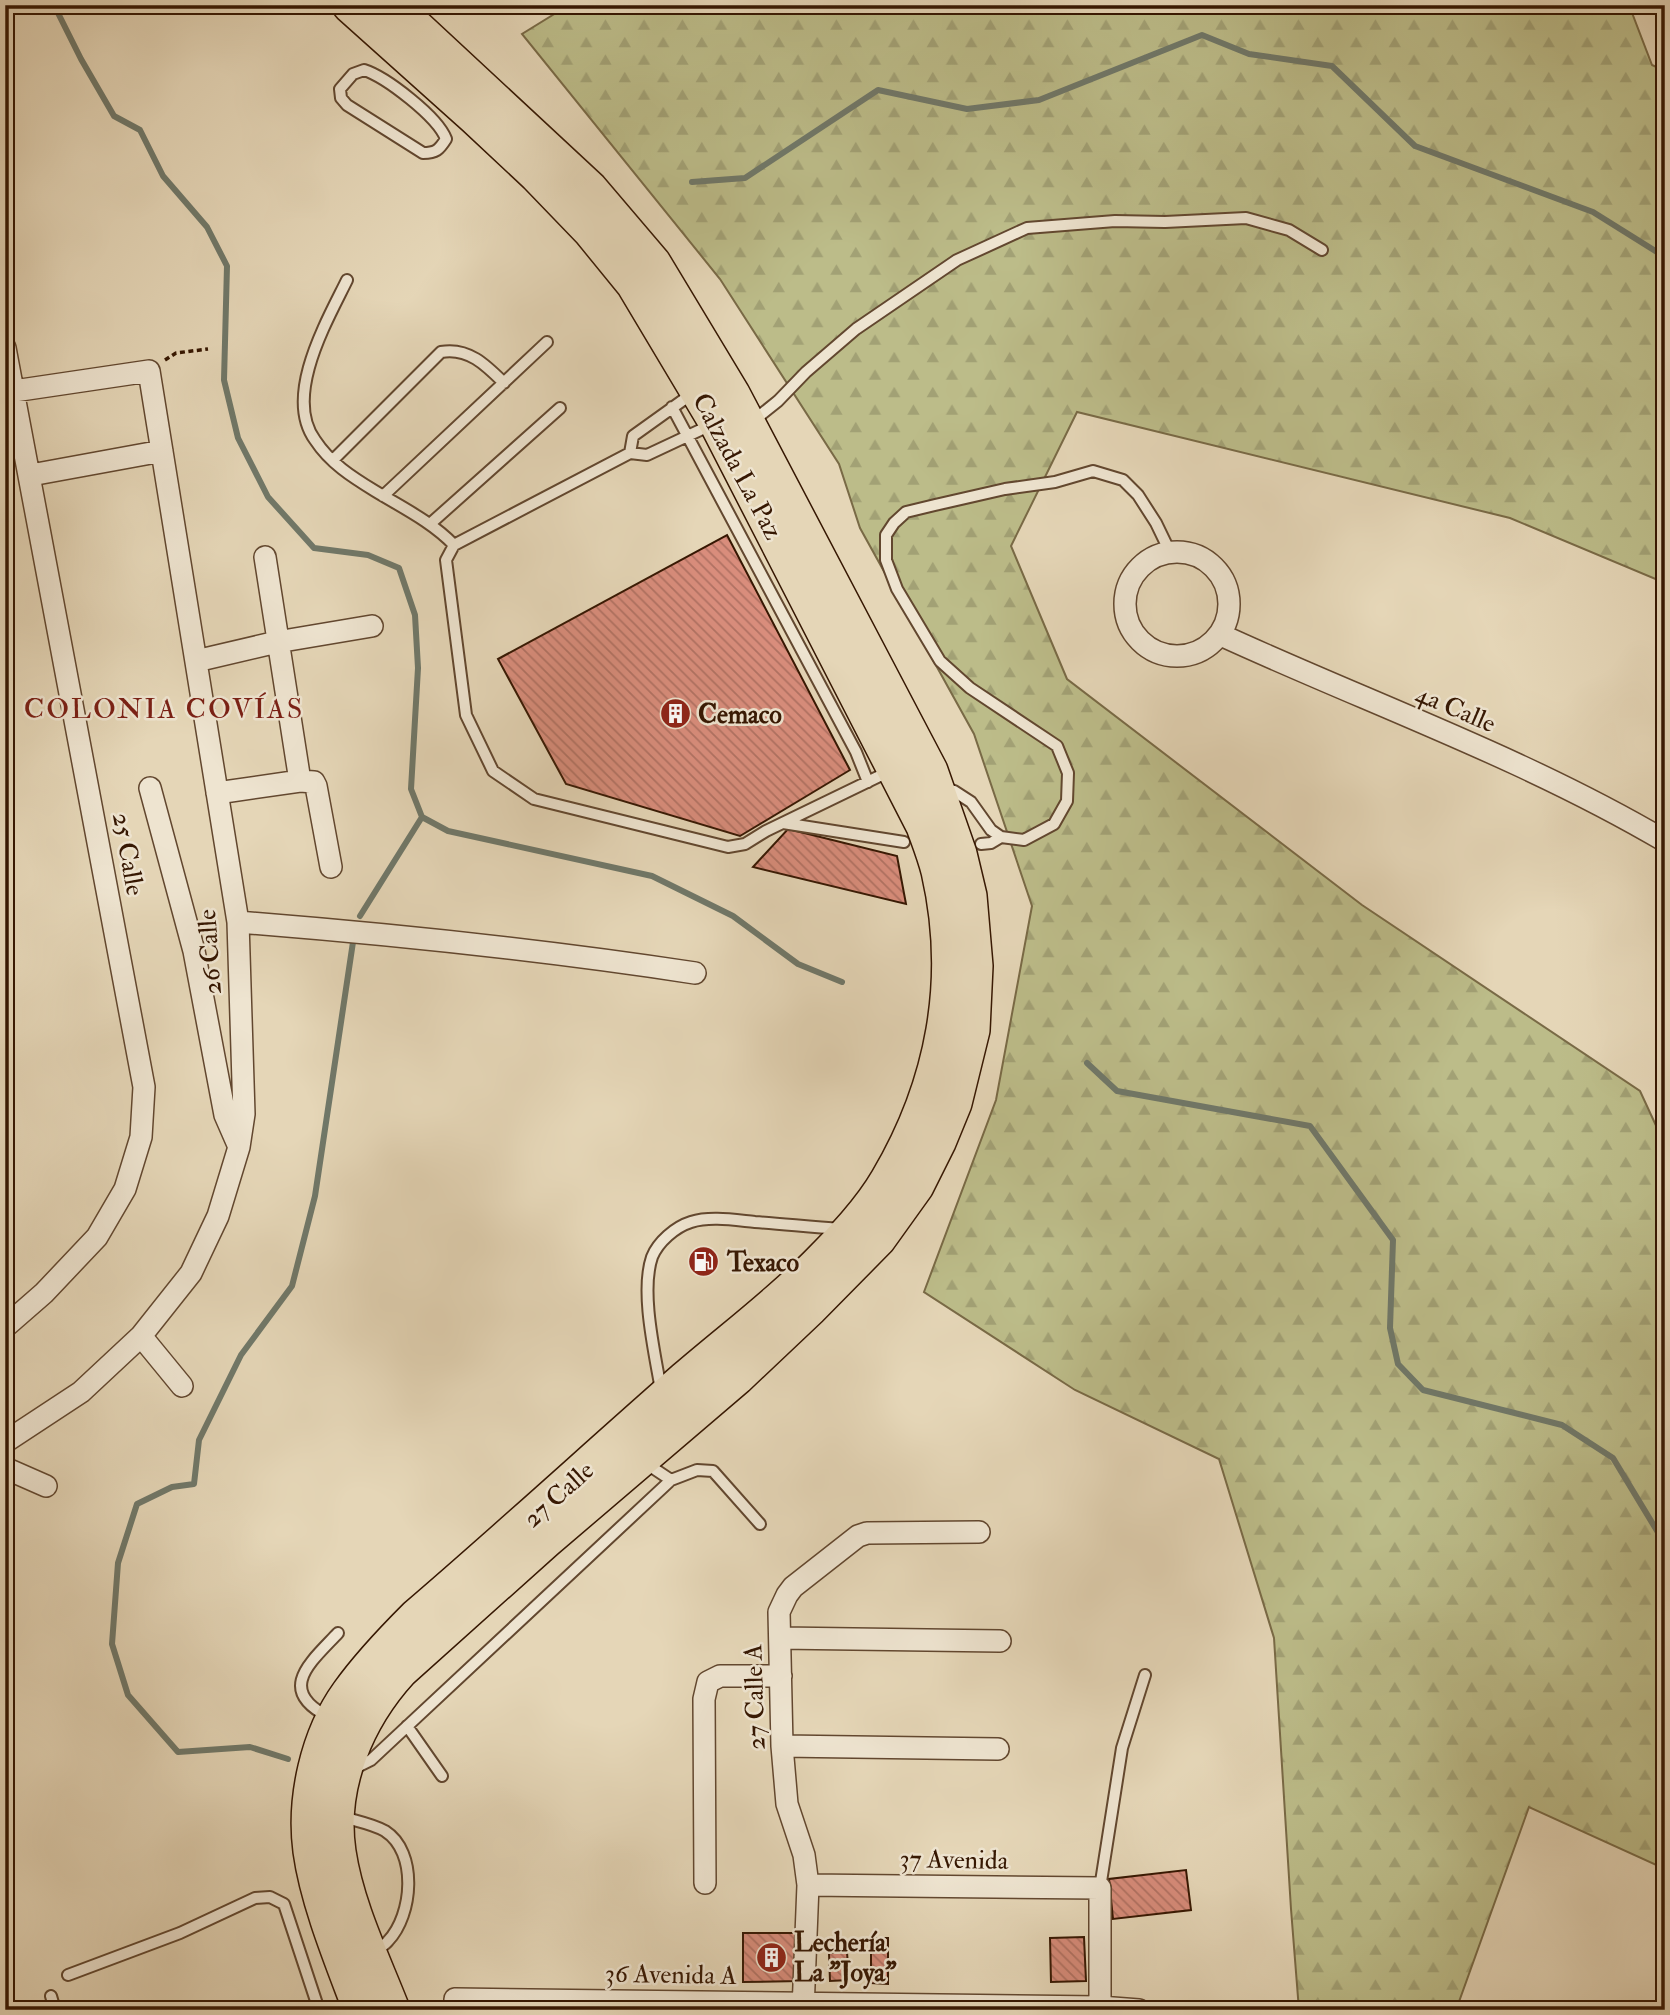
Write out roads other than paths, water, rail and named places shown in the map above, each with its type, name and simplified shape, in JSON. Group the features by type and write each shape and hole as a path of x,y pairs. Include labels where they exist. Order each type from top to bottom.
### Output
{"main road":[{"name":"Calzada La Paz","path":"350,5 427,94 537,175 590,230 634,284 685,398 718,428 930,771 959,854 969,896 975,966 959,1028"},
{"name":"Calzada La Paz","path":"392,5 590,189 653,263 732,394 718,428 727,475 882,775 923,826 938,869 946,913 959,1028"},
{"name":"27 Calle","path":"361,2010 323,1901 311,1851 312,1790 327,1732 347,1695 379,1654 416,1617 816,1266 850,1230 887,1182 914,1131 959,1028"},
{"name":"27 Calle","path":"391,2010 348,1896 338,1852 337,1815 343,1773 365,1718 401,1670 508,1572 746,1369 878,1239 916,1186 954,1104 959,1028"}],"street":[{"name":"25 Calle","path":"5,348 144,1087 141,1138 125,1189 97,1237 44,1293 5,1327"},
{"name":"26 Calle","path":"5,1442 81,1392 141,1336 191,1273 218,1216 239,1147 244,1114 238,922 149,371 14,391"},
{"path":"31,475 162,451"},
{"path":"1170,552 1188,552 1204,558 1217,569 1226,584 1230,602 1228,619 1221,635 1209,648 1193,655 1176,657 1151,650 1132,632 1126,615 1125,598 1130,582 1140,567 1154,557 1170,552"},
{"path":"265,557 300,781"},
{"path":"196,662 277,642 372,626"},
{"name":"4a Calle","path":"1221,635 1515,764 1624,817 1665,841"},
{"path":"217,793 300,781 314,782 331,867"},
{"path":"150,788 194,951 225,1115 239,1147"},
{"path":"238,922 588,957 695,973"},
{"path":"141,1336 182,1386"},
{"path":"5,1468 46,1486"},
{"name":"27 Calle A","path":"803,2007 808,1885 804,1855 787,1804 782,1746 779,1612 786,1595 858,1536 867,1533 979,1532"},
{"path":"780,1638 1000,1641"},
{"path":"705,1883 704,1699 708,1682 720,1676 780,1676"},
{"path":"782,1746 998,1749"},
{"name":"37 Avenida","path":"808,1885 1100,1888"},
{"path":"1100,1888 1100,2008"},
{"name":"36 Avenida A","path":"456,2004 1139,2010"}],"lane":[{"path":"364,70 427,94 446,139 439,150 433,153 423,153 347,105 341,98 340,89 353,74 364,70"},
{"path":"882,775 745,844 729,847 534,799 493,771 466,715 446,560 454,545 630,453 647,455 778,401 806,372 856,329 957,260 1027,228 1115,221 1165,222 1246,218 1289,230 1322,250"},
{"path":"348,280 313,351 304,397 306,418 313,439 345,473 430,524 454,545"},
{"path":"383,496 547,342"},
{"path":"333,460 441,352 461,351 476,359 504,383"},
{"path":"630,453 633,436 685,398"},
{"path":"430,524 560,408"},
{"path":"936,787 954,791 971,802 991,830 1001,837 1024,840 1054,824 1067,801 1068,773 1057,746 970,688 940,661 897,589 886,560 886,535 894,523 906,512 1005,489 1055,482 1093,471 1123,480 1138,495 1170,552"},
{"path":"783,823 904,842"},
{"path":"981,844 991,843 1001,837"},
{"path":"663,1400 649,1316 650,1268 658,1246 674,1231 691,1222 727,1220 850,1230"},
{"path":"640,1459 671,1480"},
{"path":"343,1773 371,1760 671,1480 697,1470 713,1471 760,1524"},
{"path":"334,1720 308,1703 300,1689 300,1678 305,1668 338,1633"},
{"path":"1100,1888 1122,1748 1145,1675"},
{"path":"407,1726 442,1776"},
{"path":"337,1815 386,1832 402,1848 406,1866 407,1899 401,1921 389,1941 371,1955"},
{"path":"68,1975 180,1933 255,1898 270,1897 284,1904 319,2010"},
{"path":"51,1996 55,2010"}],"waterway":[{"path":"54,5 114,116 140,130 163,176 207,227 227,266 224,380 238,438 268,497 314,548 368,555 399,568 415,615 418,668 411,789 422,817 448,831 652,876 733,916 798,964 842,982"},
{"path":"692,182 745,178 878,90 967,109 1039,100 1202,35 1249,54 1332,66 1415,146 1593,212 1665,257"},
{"path":"360,916 422,817"},
{"path":"288,1759 250,1747 178,1752 128,1695 112,1644 118,1563 137,1504 172,1487 194,1484 199,1440 241,1355 292,1286 315,1196 353,942"},
{"path":"1087,1063 1117,1091 1310,1126 1393,1240 1390,1328 1398,1364 1423,1390 1562,1425 1613,1458 1665,1544"}],"place":[{"name":"Cemaco","path":"675,714"},
{"name":"Texaco","path":"704,1262"},
{"name":"Lechería La \"Joya\"","path":"771,1957"}],"district":[{"name":"COLONIA COVÍAS","path":"164,708"}]}
